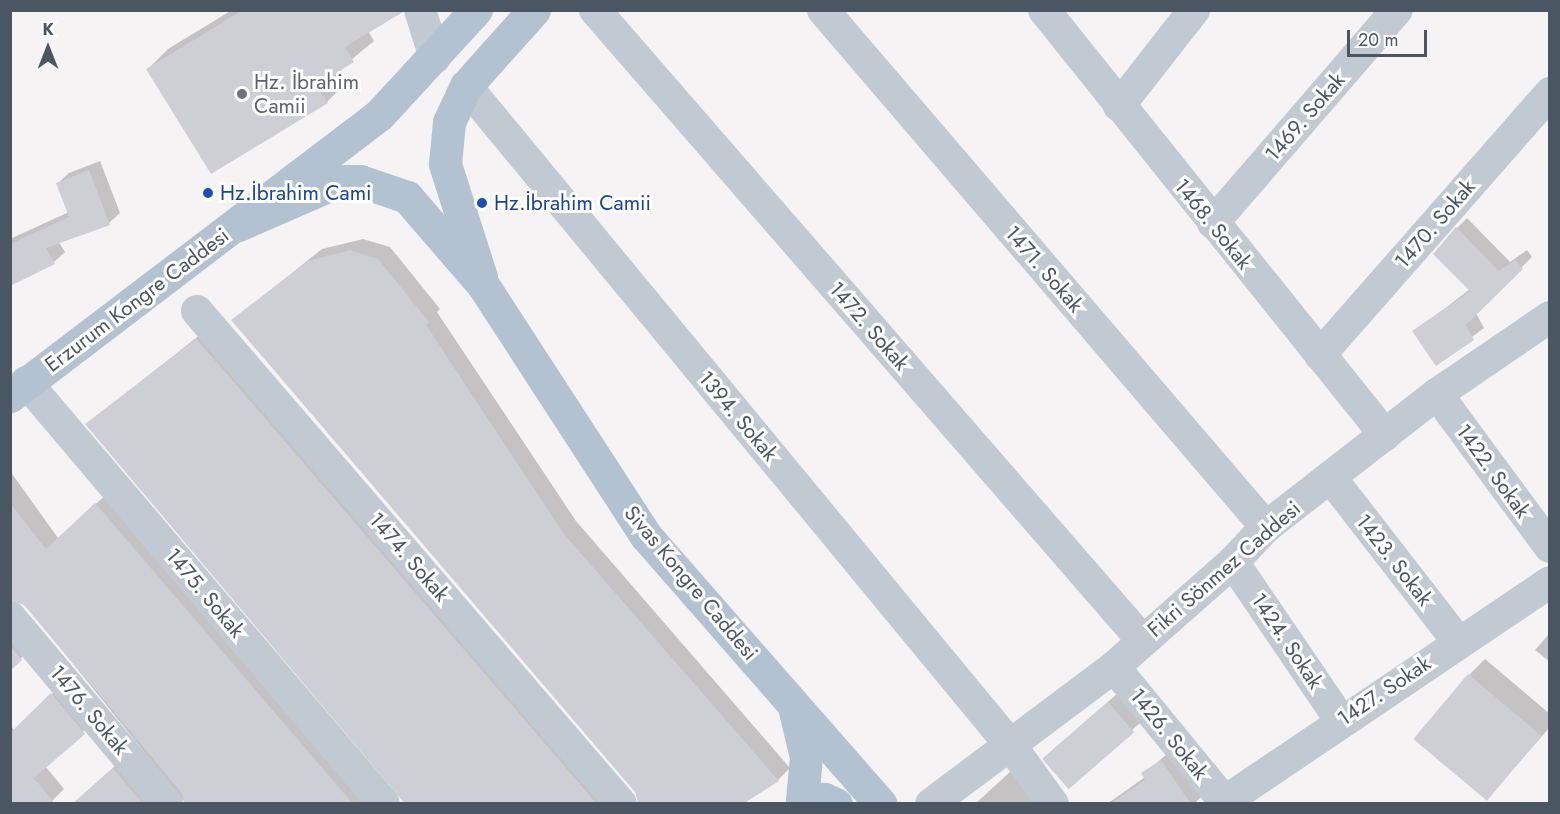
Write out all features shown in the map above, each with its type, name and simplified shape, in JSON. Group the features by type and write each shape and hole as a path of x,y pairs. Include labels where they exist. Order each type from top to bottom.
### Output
{"main road":[{"name":"Erzurum Kongre Caddesi","path":"16,389 238,225 379,115 435,58 476,10"},
{"path":"466,86 534,10"},
{"name":"Sivas Kongre Caddesi","path":"466,86 449,122 445,164 483,285"},
{"name":"Sivas Kongre Caddesi","path":"238,225 314,189 339,182 360,181 407,197 483,285 646,536 881,804"},
{"path":"793,704 806,757 800,802 824,799 837,804"}],"street":[{"path":"420,10 435,58"},
{"name":"1472. Sokak","path":"595,10 1143,641"},
{"name":"1471. Sokak","path":"823,10 1266,527"},
{"name":"1468. Sokak","path":"1044,10 1385,435"},
{"path":"1119,106 1194,10"},
{"name":"1469. Sokak","path":"1213,223 1397,10"},
{"name":"1394. Sokak","path":"466,86 1011,746 1053,804"},
{"name":"1470. Sokak","path":"1320,355 1550,93"},
{"name":"1474. Sokak","path":"197,311 621,804"},
{"name":"Fikri Sönmez Caddesi","path":"931,804 1114,667 1233,562 1266,527 1437,394 1550,317"},
{"name":"1475. Sokak","path":"16,389 384,804"},
{"name":"1422. Sokak","path":"1437,394 1550,547"},
{"name":"1423. Sokak","path":"1331,478 1458,642"},
{"name":"1424. Sokak","path":"1233,562 1341,721"},
{"name":"1427. Sokak","path":"1222,802 1550,582"},
{"name":"1476. Sokak","path":"10,617 167,804"},
{"name":"1426. Sokak","path":"1114,667 1222,802"}],"building":[{"name":"Hz. İbrahim Camii","path":"243,10 403,12 345,47 354,62 317,85 328,103 211,174 146,69"},
{"path":"89,170 110,225 46,248 55,264 10,286 10,244 69,217 56,183"},
{"path":"1456,227 1499,271 1515,260 1523,269 1466,325 1474,340 1436,366 1412,331 1470,291 1433,254"},
{"path":"350,250 378,259 429,322 426,325 564,534 779,781 743,804 639,804 635,792 231,320 308,261"},
{"path":"196,339 597,804 405,804 85,424"},
{"path":"10,503 46,549 95,503 353,804 185,804 181,792 24,605 10,600"},
{"path":"10,646 22,660 10,671"},
{"path":"1468,674 1542,736 1487,801 1413,739"},
{"path":"51,693 85,734 34,778 55,804 10,804 10,733"},
{"path":"1108,702 1134,732 1069,789 1042,759"},
{"path":"1161,760 1191,804 1110,804 1145,780 1141,773"},
{"path":"113,768 143,804 72,804"}],"place":[{"name":"Hz. İbrahim Camii","path":"242,94"},
{"name":"Hz.İbrahim Cami","path":"208,193"},
{"name":"Hz.İbrahim Camii","path":"482,203"}]}
